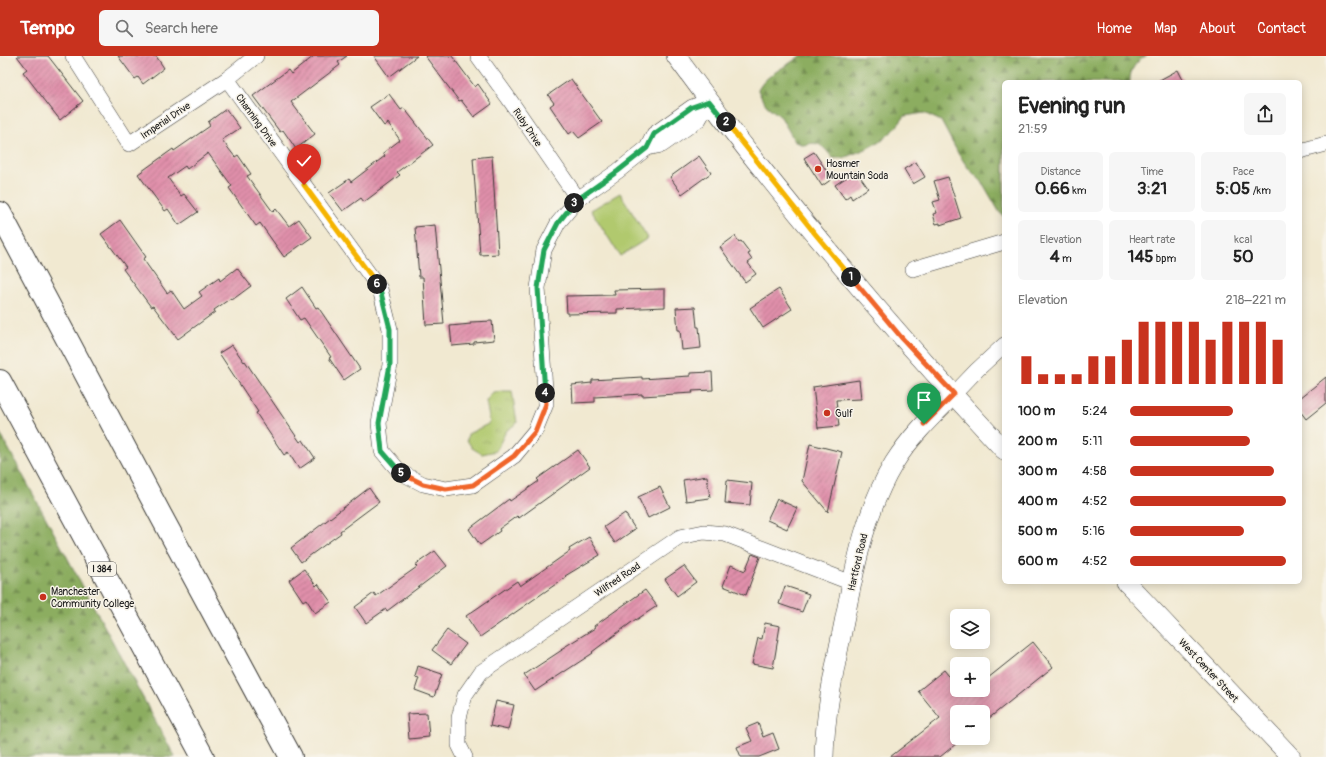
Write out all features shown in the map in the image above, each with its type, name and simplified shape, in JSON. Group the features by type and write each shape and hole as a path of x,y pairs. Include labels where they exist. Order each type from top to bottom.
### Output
{"highway":[{"path":"0,213 291,757"},
{"path":"0,242 44,320 110,420"},
{"name":"I 384","path":"0,381 203,757"}],"main road":[{"path":"676,56 709,101 821,242 901,337 1002,448"},
{"name":"Hartford Road","path":"824,757 825,732 830,691 852,583 864,532 878,492 895,462 924,424 954,394"},
{"name":"West Center Street","path":"1128,584 1291,757"}],"street":[{"name":"Imperial Drive","path":"73,56 130,144 227,79"},
{"path":"227,79 256,56"},
{"name":"Ruby Drive","path":"478,56 578,199"},
{"name":"Channing Drive","path":"227,79 380,289 390,329 390,365 379,423 382,451 400,472 423,484 446,489 473,485 514,456 535,432 546,404 538,288 544,250 558,223 578,199 618,171 647,148 654,134 692,107 709,101"},
{"path":"1302,150 1326,144"},
{"path":"914,269 1002,243"},
{"path":"954,394 1002,347"},
{"name":"Wilfred Road","path":"465,757 459,745 459,718 465,695 482,672 680,537 704,532 725,534 852,583"}],"green space":[{"path":"800,56 1146,56 1139,61 1132,70 1130,80 1002,80 1002,215 982,182 969,169 959,155 941,121 924,113 905,116 894,130 880,141 866,149 843,158 833,158 818,144 814,143 804,145 795,142 781,117 767,106 758,90 766,79"},
{"path":"620,193 648,238 620,256 591,210"},
{"path":"512,391 517,423 506,431 496,451 482,454 472,448 467,440 468,434 490,423 486,401 493,392"},
{"name":"Manchester Community College","path":"0,433 175,757 0,757"}],"building":[{"path":"17,56 48,56 83,101 60,120 23,72 27,69"},
{"path":"118,56 156,56 164,68 143,84 138,77 135,79"},
{"path":"314,56 347,56 338,62 340,65 291,102 315,134 296,149 283,130 280,132 253,96 288,70 291,74"},
{"path":"374,56 417,56 389,77"},
{"path":"425,56 452,56 475,87 478,84 492,104 474,117 461,100 459,101"},
{"path":"1178,70 1183,80 1160,80"},
{"path":"571,79 602,122 579,138 573,131 569,134 550,106 554,103 548,95"},
{"path":"389,94 401,110 404,108 433,145 397,172 400,175 364,202 361,198 343,211 329,193 349,179 351,182 385,156 383,153 400,140 388,123 384,126 370,107"},
{"path":"226,109 240,128 222,140 235,157 238,155 251,174 247,176 273,212 276,209 289,226 299,219 312,237 284,257 260,223 256,226 229,188 232,186 208,153 187,169 185,166 168,178 181,196 184,194 198,212 179,225 168,209 165,211 138,174 173,149 174,151 210,126 208,122"},
{"name":"Hosmer Mountain Soda","path":"814,152 832,179 822,186 804,158"},
{"path":"492,156 498,254 480,255 473,158"},
{"path":"699,156 711,173 682,194 670,177"},
{"path":"916,162 925,177 913,184 904,169"},
{"path":"856,171 868,188 852,199 850,195 845,199 835,185"},
{"path":"948,177 961,218 940,225 940,223 936,224 933,214 937,213 933,202 940,200 934,181"},
{"path":"120,220 146,257 143,259 167,293 171,290 184,309 202,296 199,292 219,278 220,281 237,268 251,286 232,300 231,298 214,310 215,312 178,339 153,306 151,307 123,269 126,267 101,234"},
{"path":"435,225 444,324 426,325 423,277 419,277 415,227"},
{"path":"735,236 750,253 748,254 752,260 748,263 756,274 745,282 720,247"},
{"path":"302,287 316,308 318,307 360,369 344,380 329,358 331,357 304,318 300,320 286,299"},
{"path":"665,289 665,307 617,309 617,313 567,314 566,296 615,295 614,290"},
{"path":"779,289 792,309 763,328 750,308"},
{"path":"695,307 701,348 682,350 676,308"},
{"path":"492,321 494,340 452,346 450,326 471,324 471,322"},
{"path":"232,345 244,362 245,361 300,442 303,440 315,458 299,469 288,452 284,455 219,353"},
{"path":"712,372 713,390 692,391 693,393 595,397 595,402 573,403 572,385 592,383 592,380 690,376 690,373"},
{"path":"1326,377 1326,403 1306,419 1302,414 1302,396"},
{"name":"Gulf","path":"859,380 861,399 836,400 839,426 818,428 813,387"},
{"path":"810,444 842,452 828,512 802,481"},
{"path":"578,450 590,467 519,518 517,516 499,529 500,531 480,545 469,529 509,499 510,501 539,481 537,479"},
{"path":"707,476 710,498 686,501 683,480"},
{"path":"727,480 752,483 750,505 725,503"},
{"path":"660,487 670,507 648,518 638,497"},
{"path":"369,488 379,502 340,531 341,533 301,562 291,548"},
{"path":"777,499 797,508 787,529 767,520"},
{"path":"625,513 635,529 615,543 604,527"},
{"path":"589,537 600,555 565,576 566,577 480,637 466,616 517,581 520,586 570,551 569,549"},
{"path":"435,551 447,566 387,611 386,609 366,623 355,607 374,593 376,596 417,567 415,565"},
{"path":"752,554 760,557 746,595 723,586 731,565 745,571"},
{"path":"684,566 696,582 677,596 665,579"},
{"path":"304,569 316,586 318,584 331,602 315,613 306,599 303,601 289,580"},
{"path":"785,586 809,594 802,612 779,604"},
{"path":"645,590 657,606 636,619 592,652 593,653 535,691 524,675 562,650 561,649 595,628 594,626"},
{"path":"765,623 780,626 773,668 752,664 758,638 762,639"},
{"path":"447,630 466,644 451,664 432,650"},
{"path":"1033,642 1053,667 990,717 990,705 950,705 950,745 955,745 940,757 890,757 940,718 918,691 944,670 950,677 950,697 990,697 990,676"},
{"path":"418,666 442,674 434,697 415,690 419,678 415,677"},
{"path":"496,701 514,705 508,730 490,726"},
{"path":"427,713 429,737 409,739 407,714"},
{"path":"758,723 763,737 773,733 779,749 759,757 741,757 737,747 752,741 746,728"}],"place":[{"name":"Hosmer Mountain Soda","path":"818,169"},
{"name":"Gulf","path":"827,413"},
{"name":"Manchester Community College","path":"43,597"}],"route":[{"path":"304,185 380,289 390,329 390,365 379,423 382,451 400,472 423,484 446,489 473,485 514,456 535,432 546,404 538,288 544,250 558,223 578,199 618,171 647,148 654,134 692,107 709,101 816,236 901,337 954,394 924,424"}]}
